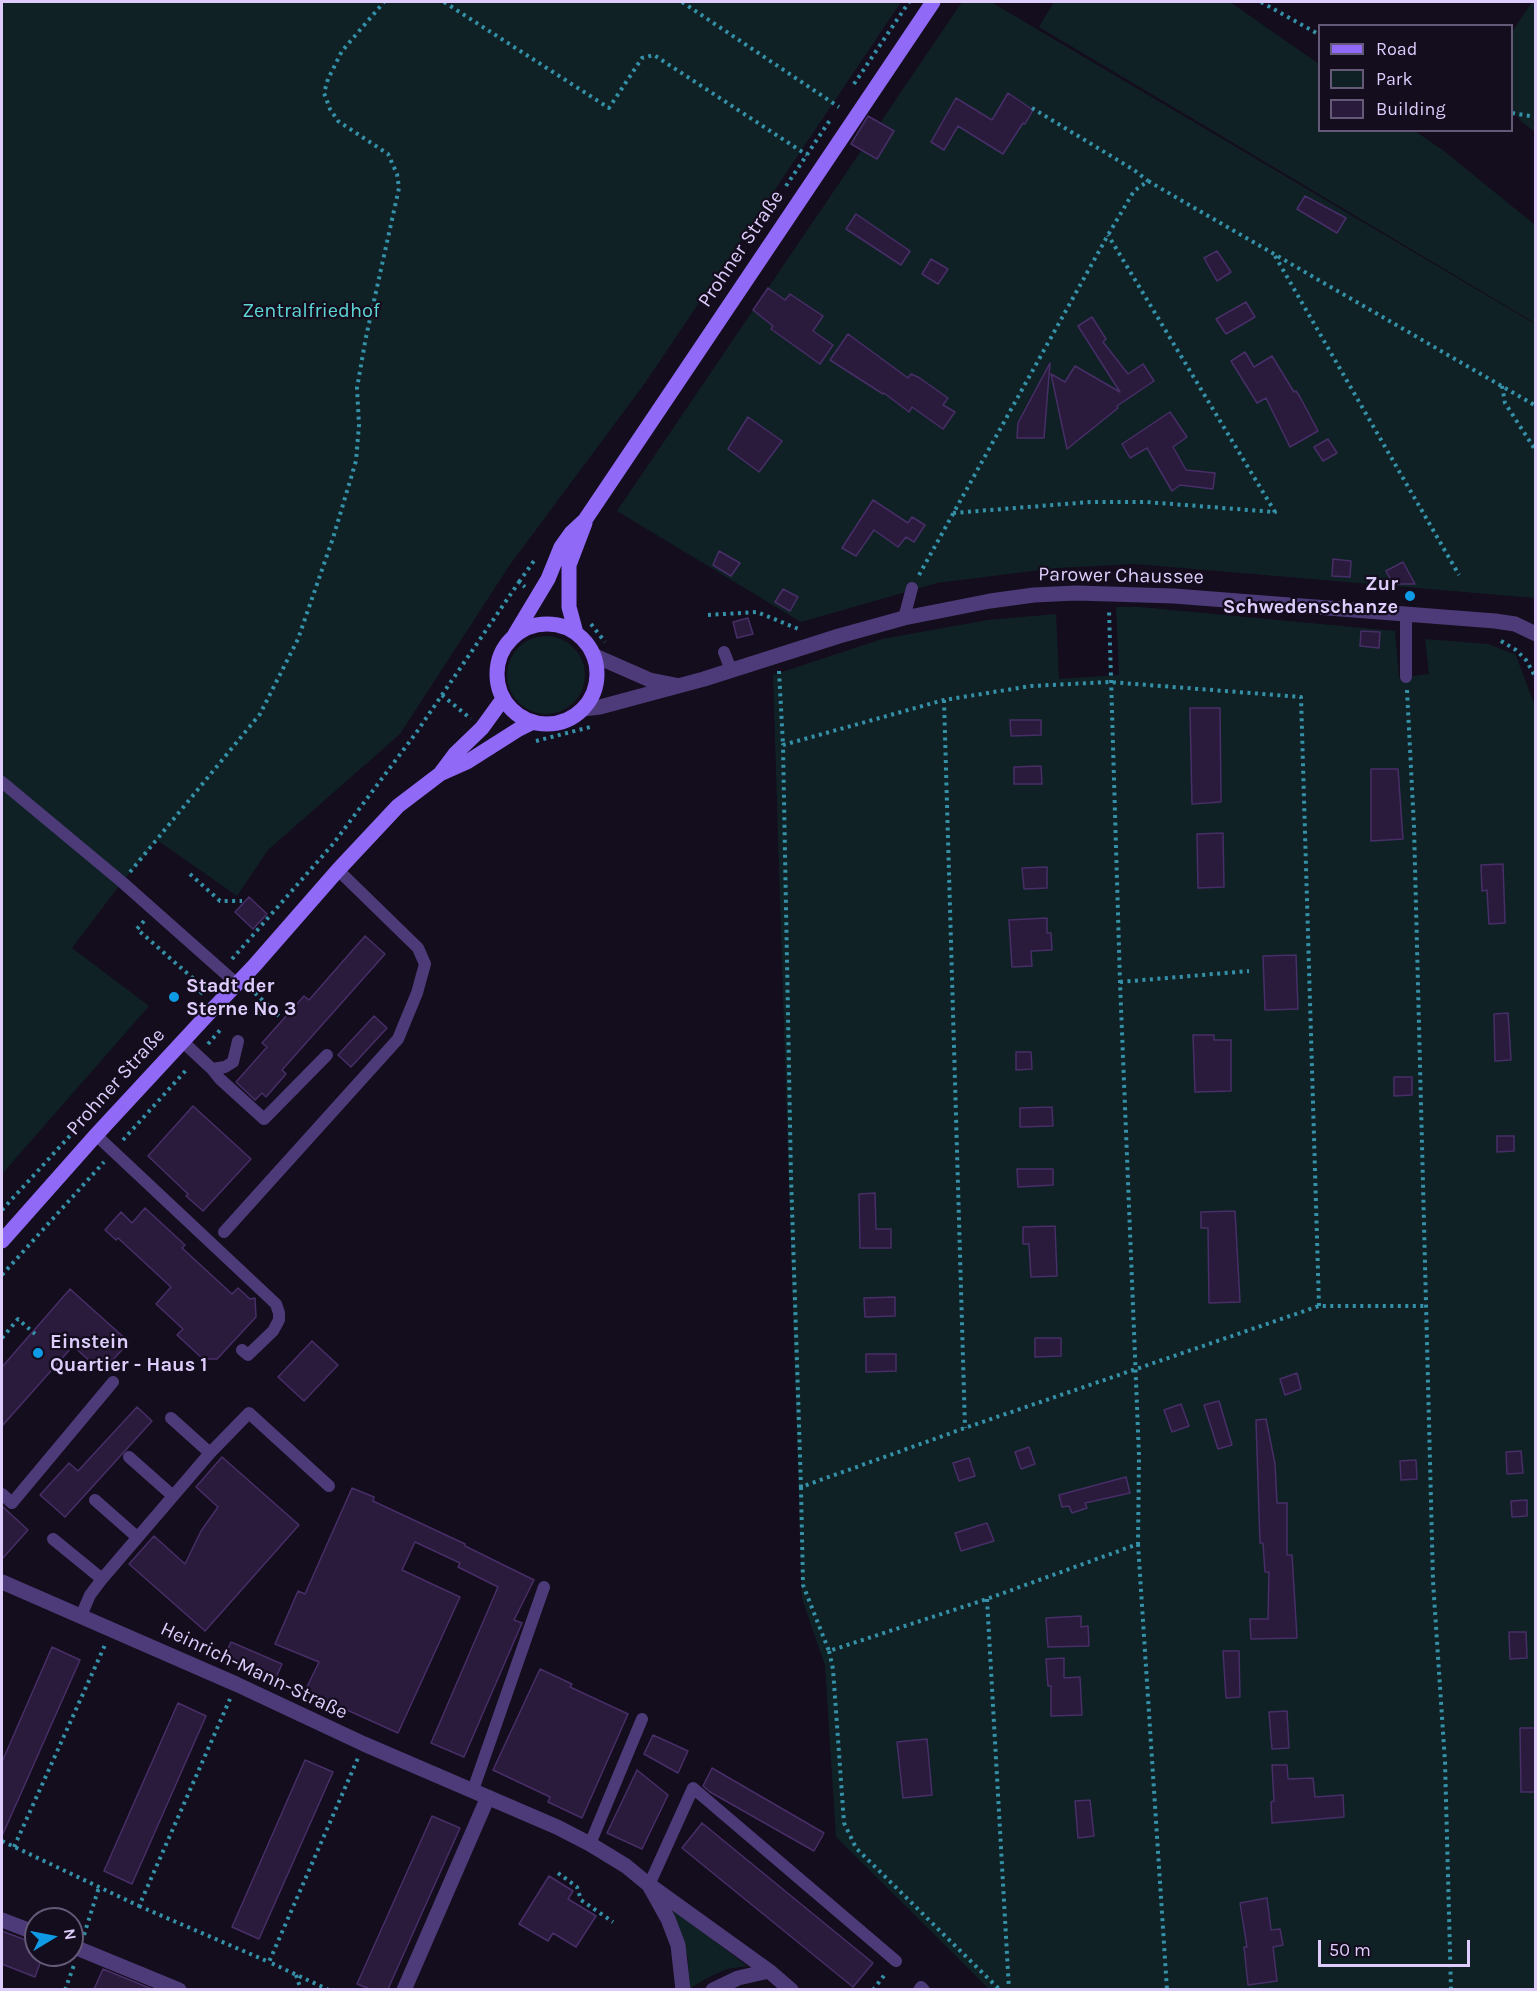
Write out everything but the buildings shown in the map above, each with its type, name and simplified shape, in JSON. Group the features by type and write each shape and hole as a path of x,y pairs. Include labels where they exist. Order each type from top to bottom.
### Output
{"main road":[{"name":"Prohner Straße","path":"515,634 539,596 561,547 571,533 585,520 933,2"},
{"name":"Prohner Straße","path":"576,633 569,606 569,565 585,520"},
{"path":"533,722 521,717 503,699 499,688 497,665 507,643 526,627 545,624 565,627 576,633"},
{"name":"Parower Chaussee","path":"576,633 586,642 593,655"},
{"path":"583,709 595,689 597,666 593,655"},
{"name":"Prohner Straße","path":"440,774 455,754 482,728 503,699"},
{"name":"Parower Chaussee","path":"533,722 546,724 560,722 583,709"},
{"name":"Prohner Straße","path":"2,1241 96,1135 398,806 440,774 466,762 533,722"}],"street":[{"name":"Parower Chaussee","path":"583,709 600,707 678,685 904,618 1023,597 1076,593 1174,596 1495,621 1515,624 1536,634"},
{"name":"Parower Chaussee","path":"593,655 650,680 678,685"},
{"name":"Heinrich-Mann-Straße","path":"2,1582 111,1629 233,1691 473,1790 590,1844 626,1866 791,1989"},
{"path":"404,1989 488,1797"},
{"name":"Heinrich-Mann-Straße","path":"649,1885 668,1919 678,1945 683,1989"},
{"path":"2,1920 24,1928"},
{"path":"84,1951 179,1989"},
{"path":"713,1989 738,1978 769,1971"}],"lane":[{"path":"904,618 912,588"},
{"path":"1406,614 1406,677"},
{"path":"724,652 730,670"},
{"path":"2,782 122,882 237,984"},
{"path":"224,1232 398,1039 417,993 425,964 418,948 338,870"},
{"path":"182,1041 264,1119 327,1055"},
{"path":"212,1070 225,1067 233,1062 238,1041"},
{"path":"96,1135 276,1304 279,1320 273,1331 248,1355 242,1350"},
{"path":"2,1494 12,1503 113,1382"},
{"path":"81,1616 90,1595 102,1579 210,1453 249,1413 329,1486"},
{"path":"171,1418 210,1453"},
{"path":"129,1457 173,1496"},
{"path":"95,1500 137,1537"},
{"path":"53,1539 102,1579"},
{"path":"473,1790 544,1587"},
{"path":"590,1844 642,1719"},
{"path":"649,1885 693,1788 896,1961"},
{"path":"919,1989 921,1987 924,1989"}],"path":[{"path":"122,882 260,714 298,639 356,461 359,425 357,388 399,188 397,174 388,154 338,121 324,93 328,79 342,51 384,2"},
{"path":"444,2 609,108 642,58 654,55 794,145 822,166"},
{"path":"682,2 839,107"},
{"path":"1261,2 1318,35"},
{"path":"1032,108 1134,170 1148,181 1536,406"},
{"path":"1513,113 1536,117"},
{"path":"912,588 1108,235 1134,191 1148,181"},
{"path":"952,513 1090,502 1275,512 1108,235"},
{"path":"1274,254 1459,575"},
{"path":"1502,386 1505,403 1536,452"},
{"path":"196,998 333,844 417,733 519,582 539,596"},
{"path":"1108,594 1120,982 1139,1456 1138,1544 1167,1989"},
{"path":"569,606 574,606 580,611 609,646"},
{"path":"708,615 757,612 804,632"},
{"path":"1516,650 1526,660 1536,678"},
{"path":"776,656 780,673 783,745 791,1176 803,1585 829,1651 833,1669 844,1823 856,1848 1000,1989"},
{"path":"1406,677 1414,839 1433,1581 1445,1762 1451,1989"},
{"path":"783,745 944,700 1031,686 1110,682 1301,697 1319,1306"},
{"path":"944,700 964,1428"},
{"path":"527,743 557,737 598,724"},
{"path":"190,874 220,901 242,901"},
{"path":"154,910 137,929 205,988"},
{"path":"1120,982 1249,971"},
{"path":"247,1001 262,985"},
{"path":"255,993 279,1017"},
{"path":"260,1015 268,1006"},
{"path":"801,1487 964,1428 1319,1306 1426,1306"},
{"path":"2,1338 18,1319 35,1334"},
{"path":"829,1651 987,1599 1138,1544"},
{"path":"987,1599 1009,1989"},
{"path":"14,1847 111,1629"},
{"path":"95,1640 115,1649"},
{"path":"220,1693 233,1691"},
{"path":"139,1906 233,1691"},
{"path":"270,1962 364,1744"},
{"path":"2,1841 139,1906 328,1989"},
{"path":"558,1873 578,1887 581,1900 614,1922"},
{"path":"873,1989 896,1961"},
{"path":"296,1975 301,1989"}],"green space":[{"name":"Zentralfriedhof","path":"2,2 901,2 645,383 509,566 400,734 268,850 237,896 157,840 122,882 72,948 149,1006 2,1174"},
{"path":"962,2 991,2 1535,324 1535,598 1135,564 1057,568 937,583 801,622 617,511"},
{"path":"1054,2 1230,2 1318,63 1318,132 1416,132 1444,151 1535,225 1535,323 1039,27"},
{"path":"1532,2 1536,2 1535,132 1513,111 1513,30"},
{"path":"1116,607 1140,607 1395,631 1399,678 1429,674 1425,639 1488,644 1515,653 1536,709 1535,1989 989,1989 836,1837 825,1665 802,1599 773,675 882,639 988,620 1056,614 1059,679 1119,675"},
{"path":"546,636 561,639 574,647 582,660 585,675 582,690 574,703 561,711 546,714 531,711 518,703 510,690 507,675 510,660 518,647 531,639"},
{"path":"669,1906 747,1966 727,1969 689,1989 688,1959 681,1932"}],"place":[{"name":"Zur Schwedenschanze","path":"1410,596"},
{"name":"Stadt der Sterne No 3","path":"174,997"},
{"name":"Einstein Quartier - Haus 1","path":"38,1353"}]}
